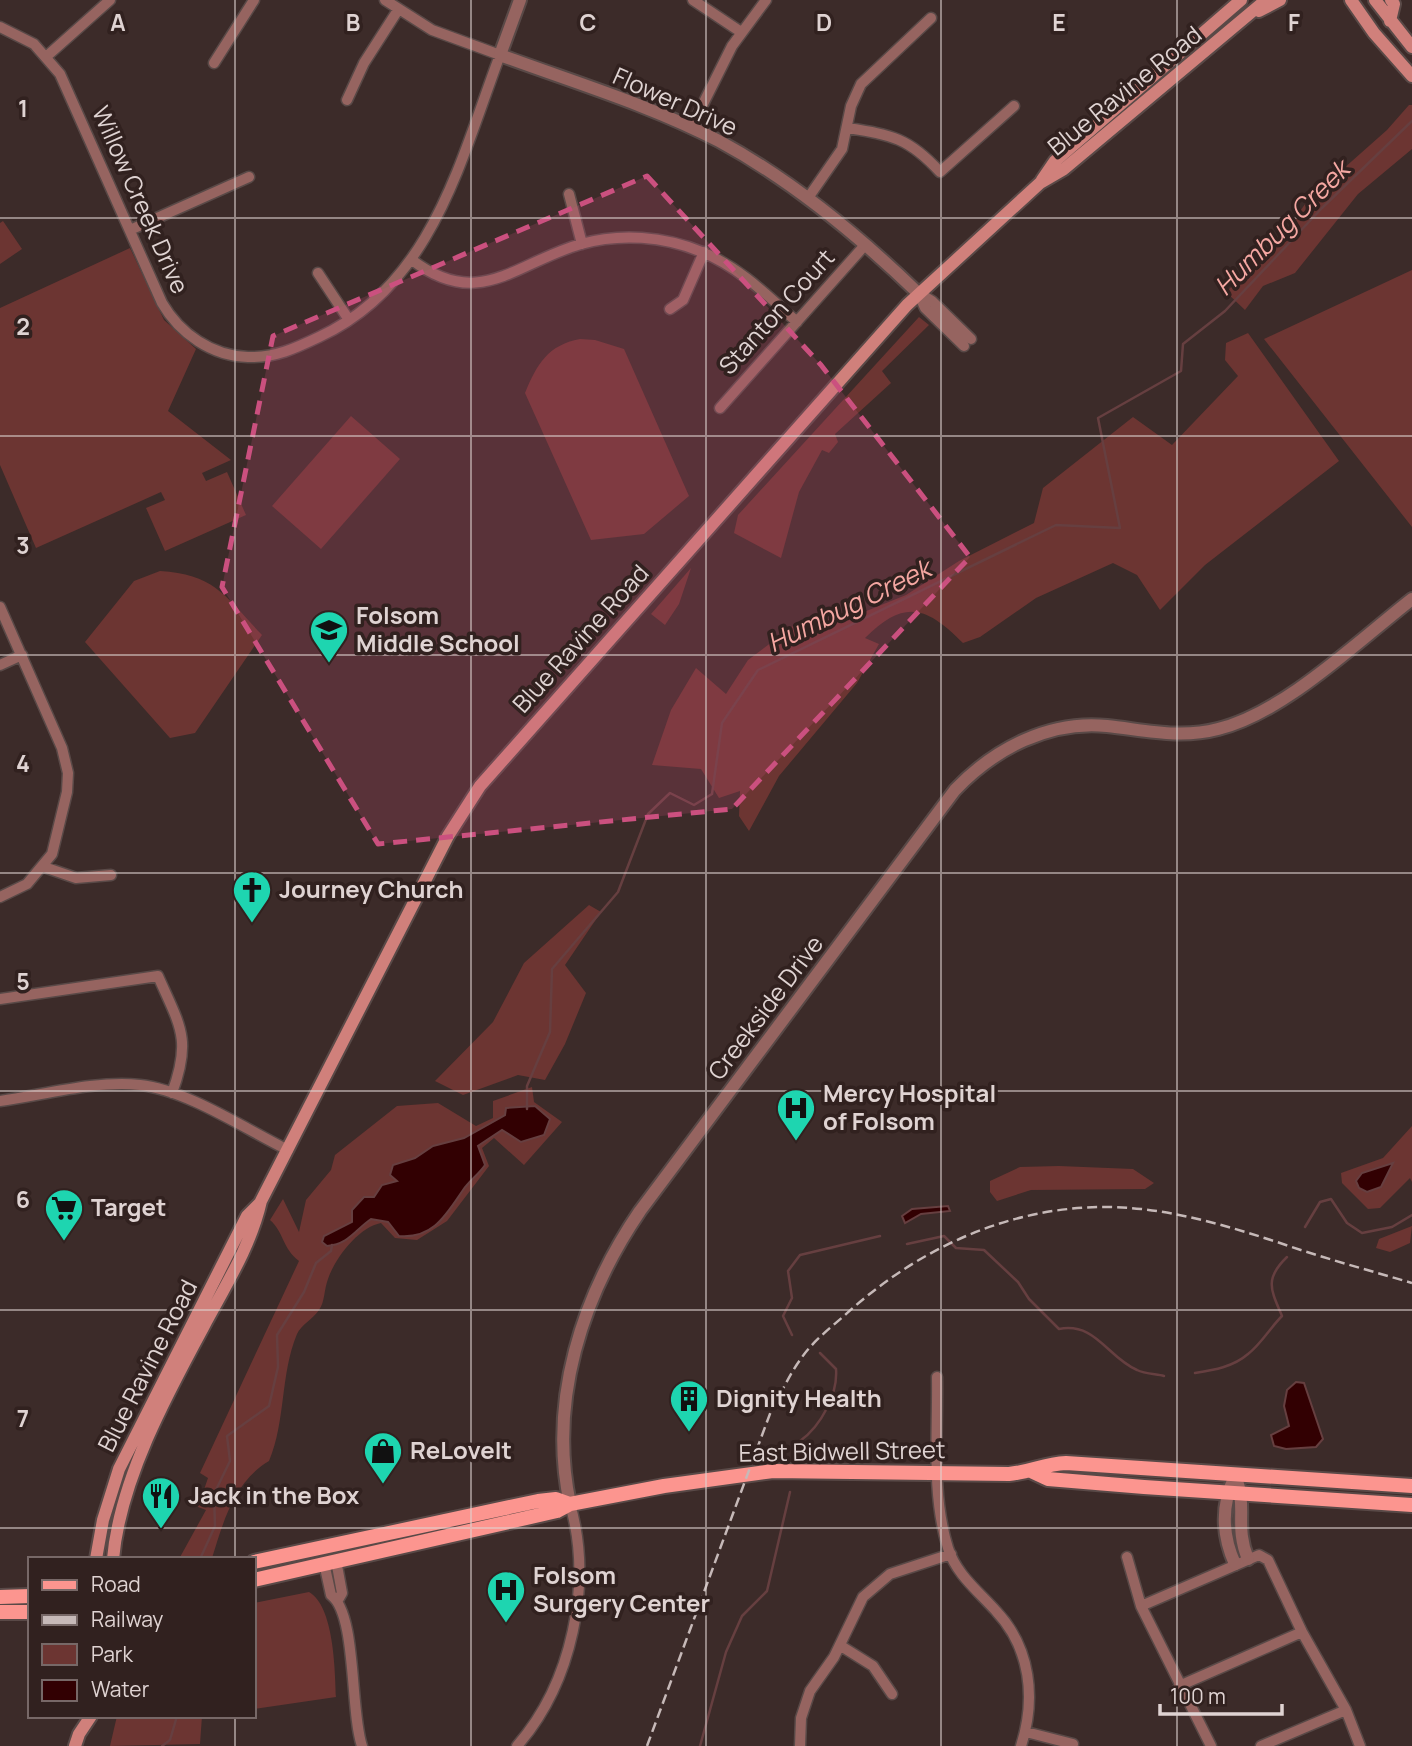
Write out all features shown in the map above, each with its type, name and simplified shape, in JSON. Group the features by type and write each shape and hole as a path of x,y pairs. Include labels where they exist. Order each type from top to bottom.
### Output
{"main road":[{"name":"Blue Ravine Road","path":"1040,183 1055,161 1241,0"},
{"name":"Blue Ravine Road","path":"113,1557 120,1511 142,1456 244,1251 261,1201 449,836 480,786 918,293 1040,183 1064,169 1266,0"},
{"path":"1252,13 1270,8 1280,0"},
{"path":"1342,0 1364,31 1374,33"},
{"path":"1351,0 1374,33 1412,76"},
{"path":"1375,0 1412,47"},
{"path":"1390,21 1394,4 1391,0"},
{"name":"Blue Ravine Road","path":"96,1557 110,1494 146,1414 247,1216 261,1201"},
{"path":"225,1289 225,1275 240,1242 237,1236"},
{"path":"142,1456 138,1441 147,1424 146,1414"},
{"name":"East Bidwell Street","path":"1033,1472 1048,1464 1066,1463 1412,1486"},
{"name":"East Bidwell Street","path":"256,1580 557,1511 570,1504 664,1486 772,1471 938,1474 1033,1472 1048,1479 1412,1505"},
{"path":"1321,1499 1375,1492 1412,1495"},
{"name":"East Bidwell Street","path":"256,1562 538,1501 556,1499 570,1504"},
{"path":"330,1562 341,1552 401,1538 419,1525"},
{"path":"256,1570 322,1554 326,1546"},
{"path":"0,1597 28,1595"},
{"path":"0,1612 28,1612"},
{"path":"76,1718 77,1740"},
{"path":"77,1740 90,1718"}],"street":[{"path":"47,56 110,0"},
{"path":"214,63 254,0"},
{"name":"Flower Drive","path":"385,0 432,30 691,128 750,159 808,198 918,293 932,301 967,343"},
{"name":"Willow Creek Drive","path":"0,27 22,36 47,56 63,80 166,309 190,335 215,350 242,357 278,354 326,334 379,298 412,260 444,205 520,0"},
{"path":"693,0 741,32"},
{"path":"691,128 718,71 741,32 766,0"},
{"path":"347,100 364,63 398,10"},
{"path":"808,198 838,156 848,128 854,98 865,77 931,18"},
{"path":"848,128 903,140 923,154 940,172 1014,106"},
{"path":"130,230 249,177"},
{"path":"569,194 582,244"},
{"path":"412,260 445,281 475,284 491,281 582,244 639,238 678,244 704,252 737,271 797,322"},
{"name":"Stanton Court","path":"720,408 865,245"},
{"path":"670,309 683,300 704,252"},
{"path":"318,274 349,320"},
{"name":"Creekside Drive","path":"517,1746 538,1719 556,1684 576,1608 580,1550 570,1504 563,1443 564,1401 584,1321 609,1261 640,1211 955,790 1000,752 1029,738 1060,729 1104,726 1179,734 1236,724 1281,700 1412,599"},
{"path":"0,607 62,748 68,773 57,843 44,867 27,884 0,897"},
{"path":"0,665 22,655"},
{"path":"44,867 76,878 111,875"},
{"path":"0,999 158,976 183,1037 184,1056 172,1093"},
{"path":"0,1101 115,1084 140,1085 172,1093 288,1150"},
{"path":"937,1377 939,1510 951,1554 964,1577 1004,1621 1021,1651 1030,1691 1026,1732 1021,1746"},
{"path":"1235,1476 1234,1493 1241,1561"},
{"path":"800,1746 805,1704 841,1646 856,1607 871,1588 901,1570 951,1554"},
{"path":"1141,1606 1241,1561 1259,1555 1268,1560 1302,1632 1346,1710 1360,1746"},
{"path":"1127,1557 1141,1606 1211,1746"},
{"path":"330,1562 331,1595 338,1600 349,1642 352,1698 362,1746"},
{"path":"1179,1686 1302,1632"},
{"path":"841,1646 873,1666 892,1694"},
{"path":"1261,1746 1346,1710"},
{"path":"1026,1732 1073,1744"}],"highlighted area":[{"path":"647,176 821,365 970,557 732,809 378,844 222,587 273,336"}],"green space":[{"path":"1409,105 1412,105 1412,149 1358,194 1295,273 1263,286 1245,310 1226,292 1278,242 1308,200 1387,130"},
{"path":"3,221 22,249 0,264 0,223"},
{"path":"130,248 164,320 196,349 168,411 231,460 202,473 206,481 227,472 246,515 165,551 146,508 165,500 161,492 36,548 0,465 0,308"},
{"path":"1412,270 1412,527 1264,339"},
{"path":"919,317 929,325 882,371 891,383 835,434 838,442 829,453 822,450 799,492 781,558 734,533 738,515"},
{"path":"1248,333 1339,461 1205,565 1160,610 1137,575 1113,563 1036,598 980,637 963,643 927,615 916,612 892,617 865,638 879,644 857,683 779,776 749,831 739,816 740,791 719,798 701,769 652,765 671,710 696,668 726,694 748,660 797,623 854,616 906,595 959,561 1034,523 1043,488 1133,417 1172,445 1238,376 1225,360 1226,343"},
{"path":"580,339 595,340 624,349 689,496 644,534 591,540 525,393 545,357 560,346"},
{"path":"351,416 400,459 321,549 272,506"},
{"path":"691,568 679,604 665,625 651,614"},
{"path":"160,571 179,573 207,583 228,599 262,635 195,733 170,738 85,642 134,581"},
{"path":"589,905 601,912 565,965 586,993 565,1044 545,1080 518,1075 463,1095 435,1081 493,1022 524,963"},
{"path":"532,1087 534,1102 562,1122 524,1165 494,1138 482,1148 489,1166 447,1221 417,1240 395,1238 381,1223 364,1230 356,1237 336,1262 328,1279 321,1307 297,1334 288,1366 278,1430 269,1461 247,1480 239,1491 226,1516 212,1557 180,1557 206,1510 198,1507 208,1478 200,1473 299,1261 289,1251 270,1220 283,1199 299,1232 306,1200 331,1170 335,1155 397,1106 438,1103 476,1126 493,1118 493,1101"},
{"path":"1412,1126 1412,1182 1410,1178 1380,1208 1368,1209 1342,1183 1341,1173 1383,1158"},
{"path":"1020,1167 1133,1169 1154,1183 1145,1189 1031,1190 997,1201 990,1192 990,1181"},
{"path":"1412,1226 1410,1243 1390,1252 1376,1248 1379,1239"},
{"path":"309,1592 317,1599 324,1611 332,1640 336,1697 256,1709 256,1603"},
{"path":"117,1718 202,1718 200,1744 110,1746"}],"water":[{"path":"535,1106 550,1119 544,1135 521,1142 502,1130 478,1146 485,1165 444,1216 430,1229 421,1234 399,1236 388,1222 371,1219 335,1245 327,1246 322,1242 324,1236 352,1222 352,1210 364,1197 374,1197 382,1185 397,1181 390,1175 393,1165 415,1158 433,1146 464,1138 505,1115 506,1108"},
{"path":"1393,1163 1381,1187 1367,1192 1359,1188 1356,1181 1362,1173"},
{"path":"948,1206 950,1211 921,1214 905,1223 902,1216 912,1209"},
{"path":"1296,1382 1304,1383 1323,1439 1316,1447 1286,1449 1274,1446 1271,1435 1289,1426 1284,1406 1287,1390"}],"waterway":[{"name":"Humbug Creek","path":"527,1109 527,1086 550,1032 552,969 618,892 648,814 670,793 694,805 712,794 722,723 758,670 1056,525 1120,528 1098,418 1181,371 1183,344 1225,311 1322,208 1412,121"},
{"path":"1305,1227 1320,1202 1331,1199 1347,1223 1362,1233 1392,1227 1412,1215"},
{"path":"792,1335 783,1316 792,1298 788,1271 800,1255 880,1236"},
{"path":"907,1244 944,1236 956,1248 984,1250 1018,1282 1029,1299 1059,1329 1072,1328 1092,1335 1127,1364 1140,1371 1164,1376"},
{"name":"Humbug Creek","path":"201,1557 215,1526 214,1494 230,1461 227,1436 269,1406 278,1367 277,1335 304,1292 316,1263 331,1251 332,1245"},
{"path":"1195,1373 1236,1362 1257,1346 1282,1316 1273,1292 1272,1278 1287,1257"},
{"path":"800,1447 800,1441 815,1427 827,1409 834,1389 836,1369 820,1353"},
{"path":"700,1746 726,1652 742,1616 767,1591 790,1492"},
{"name":"Humbug Creek","path":"162,1746 170,1740 176,1718"}],"railway":[{"path":"647,1746 771,1411 789,1378 805,1353 821,1336 876,1289 910,1266 945,1246 1020,1218 1059,1210 1100,1207 1159,1211 1194,1218 1412,1283"}],"place":[{"name":"Folsom Middle School","path":"329,664"},
{"name":"Journey Church","path":"252,924"},
{"name":"Mercy Hospital of Folsom","path":"796,1142"},
{"name":"Target","path":"64,1242"},
{"name":"Dignity Health","path":"689,1433"},
{"name":"ReLoveIt","path":"383,1485"},
{"name":"Jack in the Box","path":"161,1530"},
{"name":"Folsom Surgery Center","path":"506,1624"}]}
